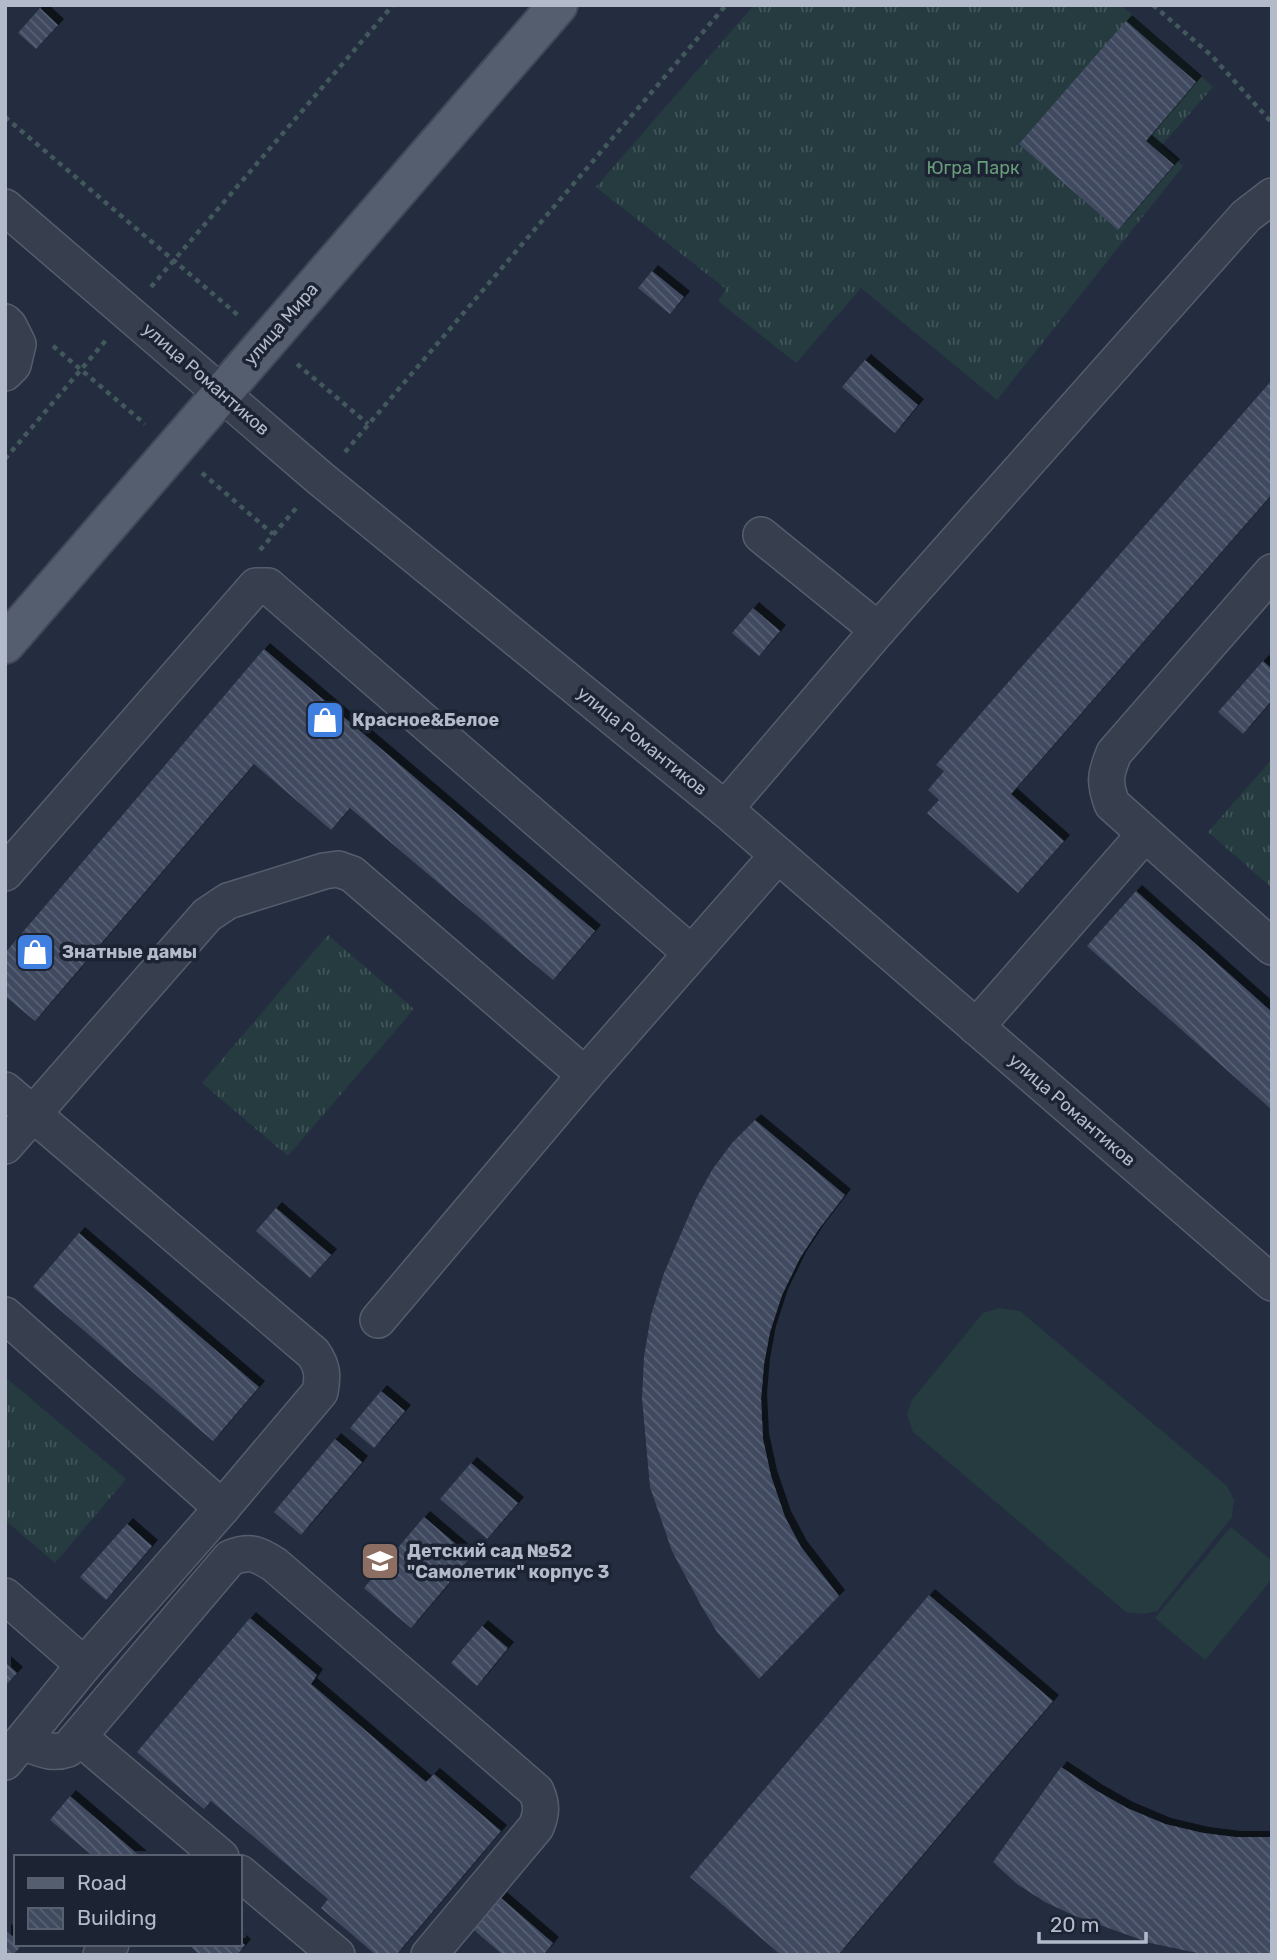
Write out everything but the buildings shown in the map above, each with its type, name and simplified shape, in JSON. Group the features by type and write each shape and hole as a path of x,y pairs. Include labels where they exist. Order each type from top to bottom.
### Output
{"main road":[{"name":"улица Мира","path":"5,644 558,5"}],"street":[{"path":"725,809 878,631 1247,216 1272,196"},
{"name":"улица Романтиков","path":"5,207 321,479 725,809 1272,1283"},
{"path":"5,322 19,344 13,365 5,373"},
{"path":"761,535 878,631"},
{"path":"1272,572 1114,753 1107,769 1105,787 1112,804 1272,947"},
{"path":"5,873 256,586 268,586 691,953"},
{"path":"976,1027 1145,834"},
{"path":"378,1320 585,1075 778,855"},
{"path":"5,1146 207,915 228,901 338,869 352,874 585,1075"},
{"path":"5,1090 313,1353 322,1365 323,1379 320,1392 84,1665 14,1752"},
{"path":"5,1315 222,1508"},
{"path":"14,1752 59,1752 68,1749 230,1558 244,1552 260,1555 275,1565 536,1791 541,1803 536,1826 429,1955"},
{"path":"5,1597 84,1665"},
{"path":"79,1737 218,1855"},
{"path":"242,1875 337,1955"}],"path":[{"path":"5,459 393,5"},
{"path":"255,555 726,5"},
{"path":"1153,5 1212,56 1272,123"},
{"path":"5,117 369,424"}],"green space":[{"name":"Югра Парк","path":"754,5 1121,5 1213,87 1161,146 1183,166 997,400 861,288 796,363 718,301 726,289 596,187"},
{"path":"1272,759 1272,888 1208,832"},
{"path":"328,935 414,1009 288,1156 202,1083"},
{"path":"999,1308 1020,1311 1227,1486 1234,1500 1232,1517 1157,1611 1144,1614 1126,1612 913,1432 907,1415 912,1400 983,1313"},
{"path":"5,1377 126,1479 55,1563 5,1520"},
{"path":"1231,1527 1272,1561 1272,1579 1205,1660 1155,1618"}],"place":[{"name":"Красное&Белое","path":"325,720"},
{"name":"Знатные дамы","path":"35,952"},
{"name":"Детский сад №52 \"Самолетик\" корпус 3","path":"380,1561"}]}
